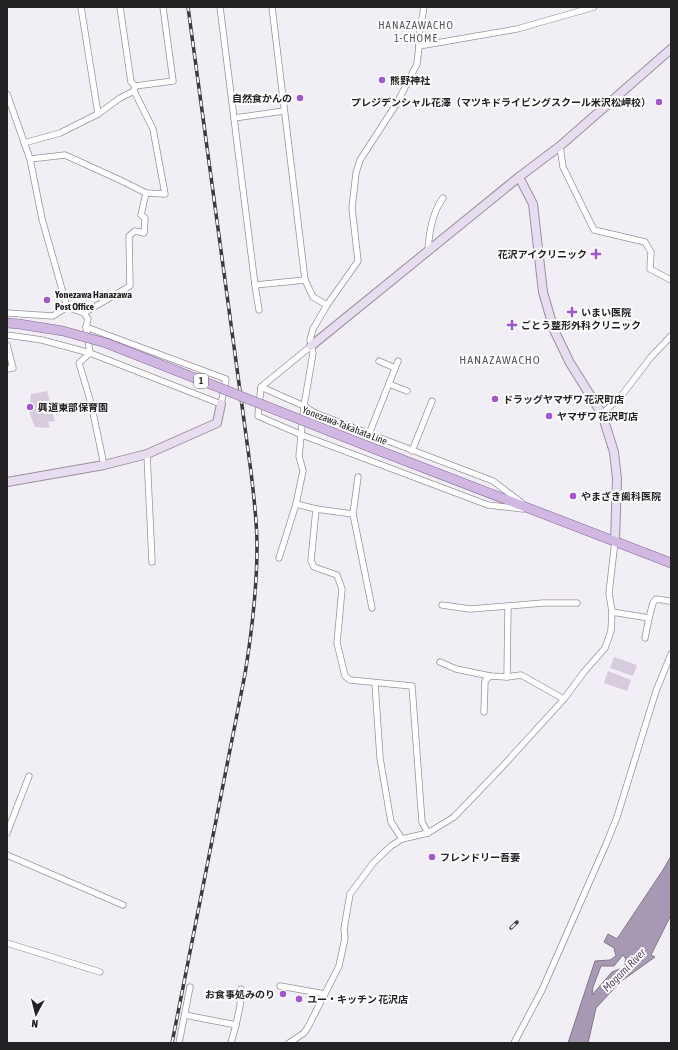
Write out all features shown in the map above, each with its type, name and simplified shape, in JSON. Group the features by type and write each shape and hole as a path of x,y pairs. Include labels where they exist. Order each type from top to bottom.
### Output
{"main road":[{"name":"Yonezawa-Takahata Line","path":"7,323 63,331 106,343 380,451 671,562"}],"street":[{"path":"81,7 98,114"},
{"path":"30,159 65,155 146,193 165,194 153,129 130,82 120,7"},
{"path":"24,143 60,133 98,114 134,89 173,81 163,7"},
{"path":"220,7 259,310"},
{"path":"273,7 305,280 313,297 327,305"},
{"path":"279,558 296,504 303,471 299,456 304,406 313,353 310,340 313,328 327,305 358,261 352,208 356,174 360,160 397,103 417,64 419,35 424,7"},
{"path":"419,46 517,29 594,7"},
{"path":"531,509 506,508 488,505 302,435 258,416 261,387 519,177 560,146 671,49"},
{"path":"7,94 30,159 42,219 67,307"},
{"path":"234,118 284,111"},
{"path":"560,146 563,167 594,230 645,242 651,252 650,269 671,280"},
{"path":"294,1042 308,1027 339,966 345,938 344,929 350,894 374,862 391,846 402,839 428,833 454,817 564,699 584,672 605,648 611,631 612,612 609,593 616,541 617,479 614,452 602,414 570,363 554,330 542,292 533,204 519,177"},
{"path":"84,313 130,286 129,236 135,231 144,233 145,218 141,215 146,193"},
{"path":"428,251 429,233 437,206 443,198"},
{"path":"255,285 305,280"},
{"path":"67,307 84,313 88,319 86,327 90,353"},
{"path":"7,313 53,316 67,307"},
{"path":"7,482 104,465 147,454 217,423 226,379 86,327"},
{"path":"7,335 42,340 90,353 221,404"},
{"path":"602,414 622,395 651,357 671,336"},
{"path":"7,345 13,368 7,370"},
{"path":"90,353 79,363 91,403 104,465"},
{"path":"379,361 395,368"},
{"path":"370,434 398,361"},
{"path":"389,384 407,391"},
{"path":"261,387 304,406 315,413 494,481 531,509"},
{"path":"412,450 432,401"},
{"path":"147,454 152,562"},
{"path":"358,477 352,514 372,608"},
{"path":"296,504 316,509 352,514"},
{"path":"316,509 311,561 314,567 337,575 342,589 337,642 345,676 350,680 412,686 422,822 428,833"},
{"path":"645,638 653,603 656,599 669,601"},
{"path":"442,605 470,610 543,603 577,603"},
{"path":"507,677 508,606"},
{"path":"612,612 650,618"},
{"path":"514,1043 542,990 607,842 617,817 656,691 671,654"},
{"path":"440,662 456,669 490,676 507,677 520,675 564,699"},
{"path":"484,712 485,681 490,676"},
{"path":"375,683 380,758 391,822 402,839"},
{"path":"7,833 30,776"},
{"path":"7,854 123,905"},
{"path":"7,943 100,972"},
{"path":"280,986 325,994"},
{"path":"179,1043 190,987"},
{"path":"231,1043 240,1006 241,989"},
{"path":"184,1015 236,1025"}],"shaded area":[{"path":"47,391 55,421 48,422 50,428 35,427 29,412 31,394"},
{"path":"614,657 637,665 633,676 610,668"},
{"path":"608,671 631,680 627,691 604,683"}],"water":[{"name":"Mogami River","path":"671,856 671,915 651,955 655,957 620,982 596,1008 588,1043 568,1043 595,961 610,960 616,956 614,948 604,942 608,934 617,939","holes":["623,955 626,959 622,968 612,972 592,995 593,987 601,966 614,966"]}],"railway":[{"path":"172,1043 245,674 254,610 257,562 256,527 251,472 188,7"},
{"path":"511,928 517,922"}],"place":[{"name":"熊野神社","path":"382,80"},
{"name":"自然食かんの","path":"300,98"},
{"name":"プレジデンシャル花澤（マツキドライビングスクール米沢松岬校）","path":"659,102"},
{"name":"花沢アイクリニック","path":"596,254"},
{"name":"Yonezawa Hanazawa Post Office","path":"47,300"},
{"name":"いまい医院","path":"572,312"},
{"name":"ごとう整形外科クリニック","path":"512,325"},
{"name":"ドラッグヤマザワ 花沢町店","path":"495,399"},
{"name":"興道東部保育園","path":"30,407"},
{"name":"ヤマザワ 花沢町店","path":"549,416"},
{"name":"やまざき歯科医院","path":"573,496"},
{"name":"フレンドリー吾妻","path":"432,857"},
{"name":"お食事処みのり","path":"283,994"},
{"name":"ユー・キッチン 花沢店","path":"299,999"}],"district":[{"name":"HANAZAWACHO 1-CHOME","path":"416,31"},
{"name":"HANAZAWACHO","path":"500,360"}]}
